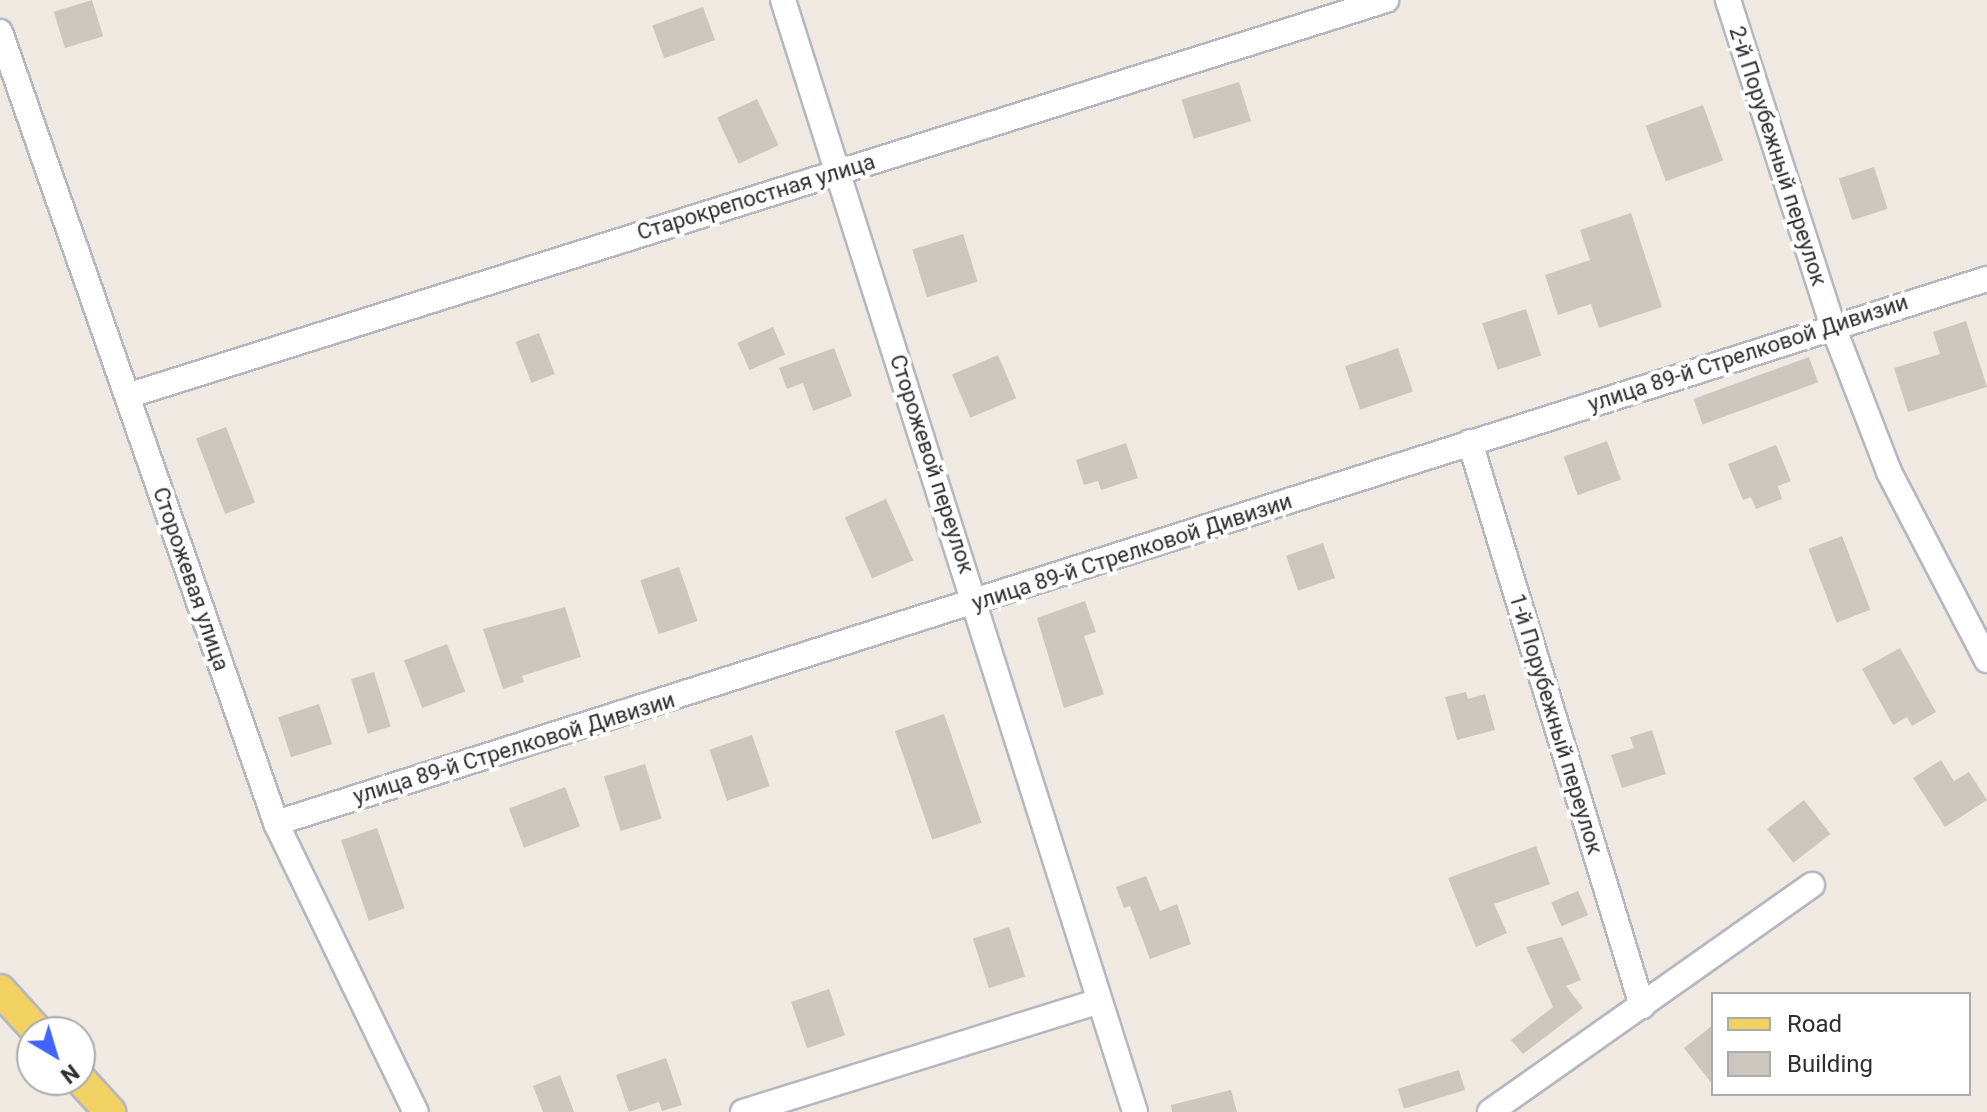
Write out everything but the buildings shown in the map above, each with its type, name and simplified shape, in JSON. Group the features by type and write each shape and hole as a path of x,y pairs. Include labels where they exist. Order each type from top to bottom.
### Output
{"main road":[{"path":"0,990 24,1016"},
{"path":"95,1096 110,1112"}],"street":[{"name":"Сторожевой переулок","path":"783,0 976,603 1097,1002 1135,1112"},
{"name":"Старокрепостная улица","path":"127,396 1386,0"},
{"name":"2-й Порубежный переулок","path":"1728,0 1832,324 1889,472 1987,660"},
{"name":"Сторожевая улица","path":"0,32 276,823 416,1112"},
{"name":"улица 89-й Стрелковой Дивизии","path":"276,823 976,603 1832,324 1987,279"},
{"name":"1-й Порубежный переулок","path":"1470,442 1642,1006"},
{"path":"1490,1112 1812,885"},
{"path":"743,1112 1097,1002"}]}
